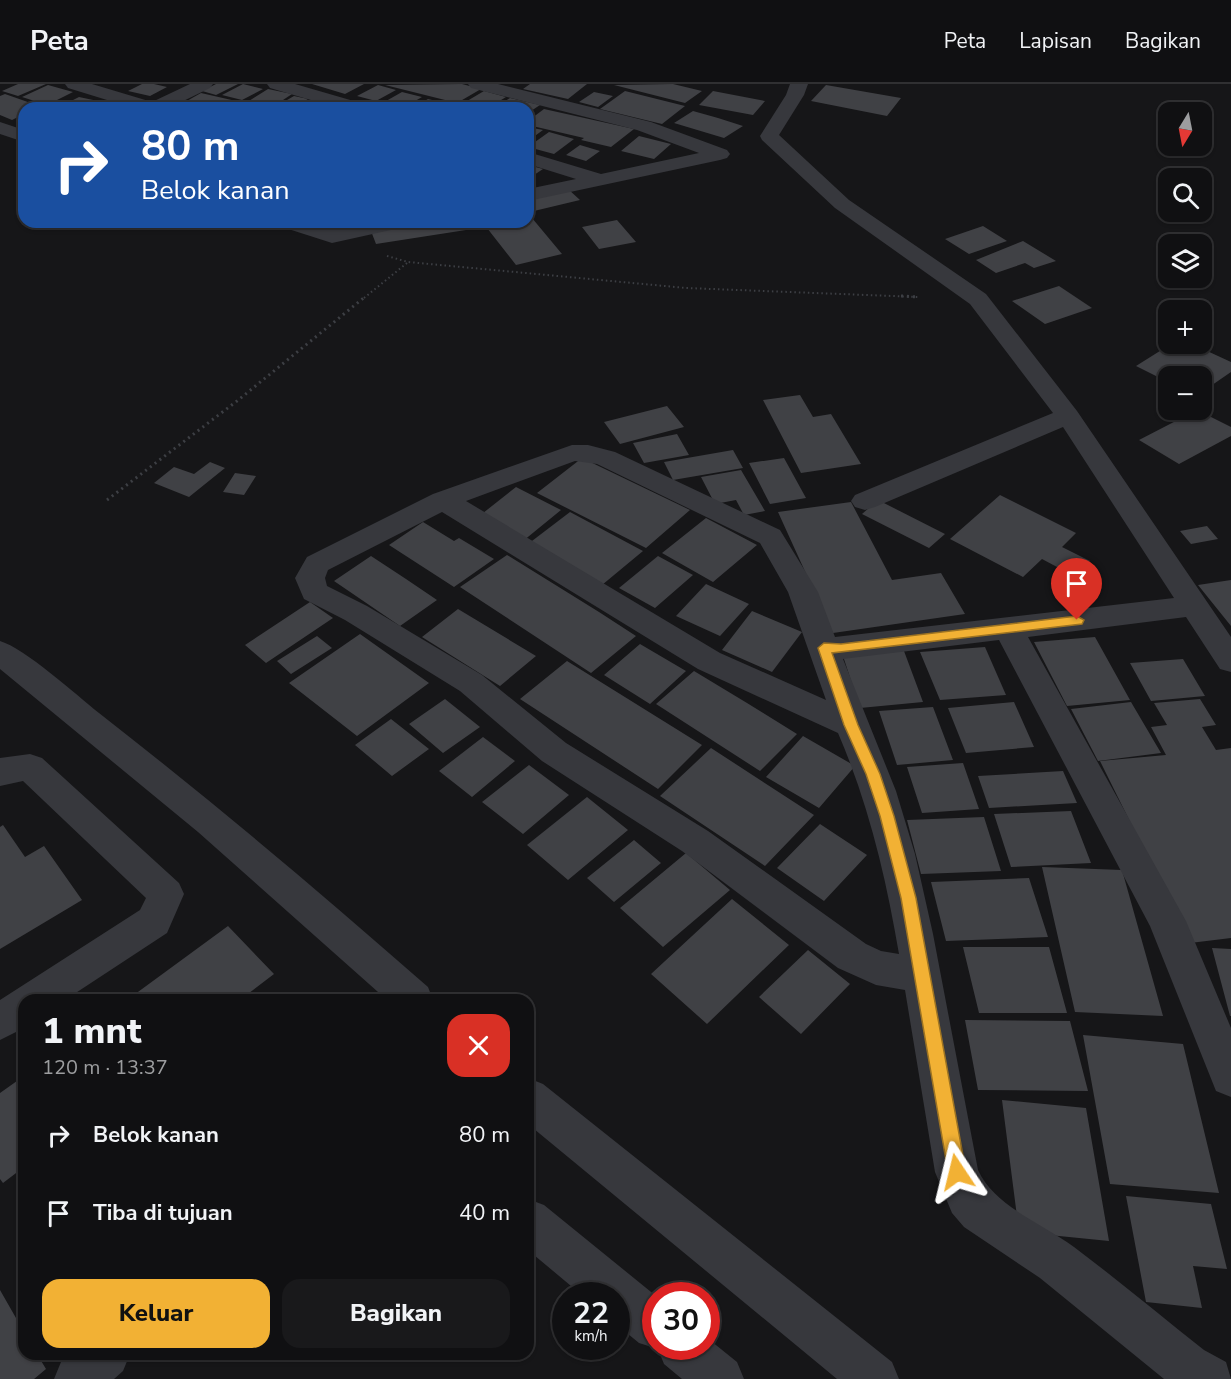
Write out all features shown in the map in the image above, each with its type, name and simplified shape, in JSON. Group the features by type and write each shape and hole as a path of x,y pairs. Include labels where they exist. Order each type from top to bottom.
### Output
{"street":[{"path":"74,84 134,102"},
{"path":"166,102 204,84"},
{"path":"276,84 338,102"},
{"path":"477,84 644,126 720,154 534,194"},
{"path":"799,84 795,95 769,136 842,204 978,299 1068,416 1231,661"},
{"path":"0,128 18,134"},
{"path":"534,160 600,179"},
{"path":"304,228 332,237 374,228"},
{"path":"865,501 1068,416"},
{"path":"922,975 876,968 852,956 694,841 554,752 471,683 356,613 314,592 310,578 317,564 443,500 572,453 588,453 606,458 770,537 803,592 887,816 908,898 922,975 957,1172 968,1197 980,1211 1056,1262 1186,1367 1209,1379"},
{"path":"443,500 709,661 851,725"},
{"path":"824,648 841,648 1194,606"},
{"path":"1008,629 1167,921 1231,1077"},
{"path":"0,652 110,737 326,919 407,994"},
{"path":"0,773 7,769 30,767 166,894 154,921 42,994"},
{"path":"0,1022 18,1010"},
{"path":"534,1103 875,1379"},
{"path":"534,1226 642,1315"},
{"path":"78,1379 99,1360"},
{"path":"697,1360 720,1379"}],"path":[{"path":"332,237 408,262 686,288 978,299"},
{"path":"107,500 237,401 408,262"}],"building":[{"path":"18,84 46,84 18,96 2,91"},
{"path":"142,84 167,87 150,96 128,91"},
{"path":"216,84 238,84 216,95 202,91"},
{"path":"243,84 263,89 242,100 222,95"},
{"path":"312,84 364,84 345,94"},
{"path":"462,84 481,89 459,102 453,102 385,85"},
{"path":"530,84 587,84 568,99 523,89"},
{"path":"673,84 702,91 685,103 614,85"},
{"path":"48,85 73,92 53,102 38,102 22,97"},
{"path":"378,85 396,90 376,101 357,96"},
{"path":"826,85 901,98 887,116 811,101"},
{"path":"268,89 292,94 280,102 247,102"},
{"path":"484,91 506,97 498,102 465,102"},
{"path":"625,91 685,106 662,124 600,109"},
{"path":"713,91 765,101 753,115 699,105"},
{"path":"402,92 422,97 413,102 384,102"},
{"path":"594,92 613,96 598,107 579,102"},
{"path":"201,93 236,101 234,102 185,102"},
{"path":"5,94 28,102 18,102 18,117 12,120 0,115 0,96"},
{"path":"294,96 308,99 303,102 284,102"},
{"path":"79,97 98,101 96,102 69,102"},
{"path":"510,98 527,102 504,102"},
{"path":"428,99 441,102 423,102"},
{"path":"544,109 634,129 611,147 534,126 534,116"},
{"path":"693,111 743,126 724,138 674,123"},
{"path":"534,128 543,130 534,137"},
{"path":"549,132 574,139 554,154 534,149 534,143"},
{"path":"639,136 671,144 654,159 621,151"},
{"path":"580,145 600,151 586,161 566,155"},
{"path":"534,167 543,169 534,175"},
{"path":"568,189 580,200 534,211 534,197"},
{"path":"534,220 562,254 516,265 487,228 534,228"},
{"path":"617,220 636,242 599,249 582,227"},
{"path":"983,226 1007,241 969,254 945,239"},
{"path":"390,228 465,228 466,230 376,244 371,231"},
{"path":"1023,241 1056,261 1034,268 1025,263 996,273 976,260"},
{"path":"1059,286 1092,308 1045,324 1012,301"},
{"path":"1158,352 1158,354 1212,353 1231,362 1231,372 1212,385 1212,366 1158,366 1158,377 1136,366"},
{"path":"800,395 813,417 831,414 861,464 801,473 763,400"},
{"path":"667,406 684,427 620,444 604,422"},
{"path":"1212,418 1231,427 1231,436 1179,464 1139,440 1178,420 1212,420"},
{"path":"677,434 689,455 644,463 633,443"},
{"path":"733,450 743,468 673,480 664,462"},
{"path":"582,458 690,510 646,548 537,493"},
{"path":"784,458 806,498 770,504 749,463"},
{"path":"210,462 225,468 189,497 154,483 174,467 194,474"},
{"path":"741,470 765,511 744,515 736,500 715,504 701,477"},
{"path":"235,473 256,476 244,495 223,492"},
{"path":"516,487 561,510 523,541 478,517"},
{"path":"1000,495 1076,533 1062,547 1090,561 1074,576 1042,559 1023,577 950,539"},
{"path":"878,500 945,534 929,548 862,514"},
{"path":"851,502 892,580 941,573 965,614 833,633 778,512"},
{"path":"570,512 643,551 602,585 528,544"},
{"path":"706,518 757,545 713,582 662,553"},
{"path":"423,522 454,541 459,538 494,559 454,587 389,545"},
{"path":"1207,526 1218,539 1191,544 1180,531"},
{"path":"507,555 636,636 591,673 460,587"},
{"path":"371,556 437,600 400,626 334,581"},
{"path":"658,556 693,575 655,608 619,588"},
{"path":"1231,580 1231,626 1198,585"},
{"path":"706,584 749,604 720,636 676,616"},
{"path":"310,602 333,618 266,663 245,645"},
{"path":"458,609 536,656 500,686 422,637"},
{"path":"752,611 802,632 772,672 722,650"},
{"path":"360,634 429,683 357,736 289,683"},
{"path":"317,636 332,648 291,674 277,661"},
{"path":"1095,637 1130,700 1067,706 1034,642"},
{"path":"640,644 686,671 650,704 604,675"},
{"path":"985,647 1006,695 940,700 920,652"},
{"path":"904,651 923,702 860,708 843,656"},
{"path":"1183,659 1205,696 1151,701 1130,663"},
{"path":"567,661 702,745 658,789 520,699"},
{"path":"694,671 797,734 760,771 656,704"},
{"path":"445,699 480,727 443,753 409,724"},
{"path":"1200,699 1216,725 1202,727 1216,750 1231,748 1231,938 1190,943 1100,761 1166,755 1151,727 1167,725 1154,703"},
{"path":"1014,702 1034,747 966,753 948,708"},
{"path":"1131,702 1161,753 1098,761 1071,709"},
{"path":"933,707 953,760 897,765 879,711"},
{"path":"391,719 429,749 392,776 355,745"},
{"path":"803,736 855,766 819,808 766,777"},
{"path":"483,737 515,761 472,797 439,771"},
{"path":"711,748 814,815 765,866 660,796"},
{"path":"963,763 979,809 922,813 907,767"},
{"path":"529,765 569,795 523,834 482,802"},
{"path":"1063,771 1077,803 989,808 978,776"},
{"path":"587,797 628,830 568,880 527,845"},
{"path":"1071,811 1091,863 1011,867 994,814"},
{"path":"984,817 1001,871 921,874 907,820"},
{"path":"820,824 867,855 824,901 777,868"},
{"path":"3,825 25,857 44,846 82,900 0,949 0,827"},
{"path":"634,840 661,863 614,902 587,878"},
{"path":"686,853 730,890 663,947 620,908"},
{"path":"1042,867 1122,870 1163,1016 1075,1012"},
{"path":"1029,878 1048,937 946,941 931,882"},
{"path":"732,899 789,945 707,1024 651,974"},
{"path":"228,926 274,974 248,994 135,994"},
{"path":"963,947 1049,947 1067,1013 979,1013"},
{"path":"1212,948 1231,949 1231,1016 1230,1016"},
{"path":"808,950 850,984 801,1034 759,997"},
{"path":"965,1020 1070,1021 1088,1091 978,1090"},
{"path":"1083,1035 1183,1044 1219,1193 1110,1184"},
{"path":"18,1080 18,1172 3,1183 0,1179 0,1093"},
{"path":"1002,1100 1086,1108 1109,1241 1019,1232"},
{"path":"1126,1196 1211,1204 1227,1269 1193,1266 1202,1308 1146,1302"},
{"path":"0,1290 18,1322 18,1360 41,1360 46,1369 34,1379 0,1379"}],"route":[{"path":"957,1172 908,898 887,816 873,774 851,725 824,648 841,648 1077,620"}]}
